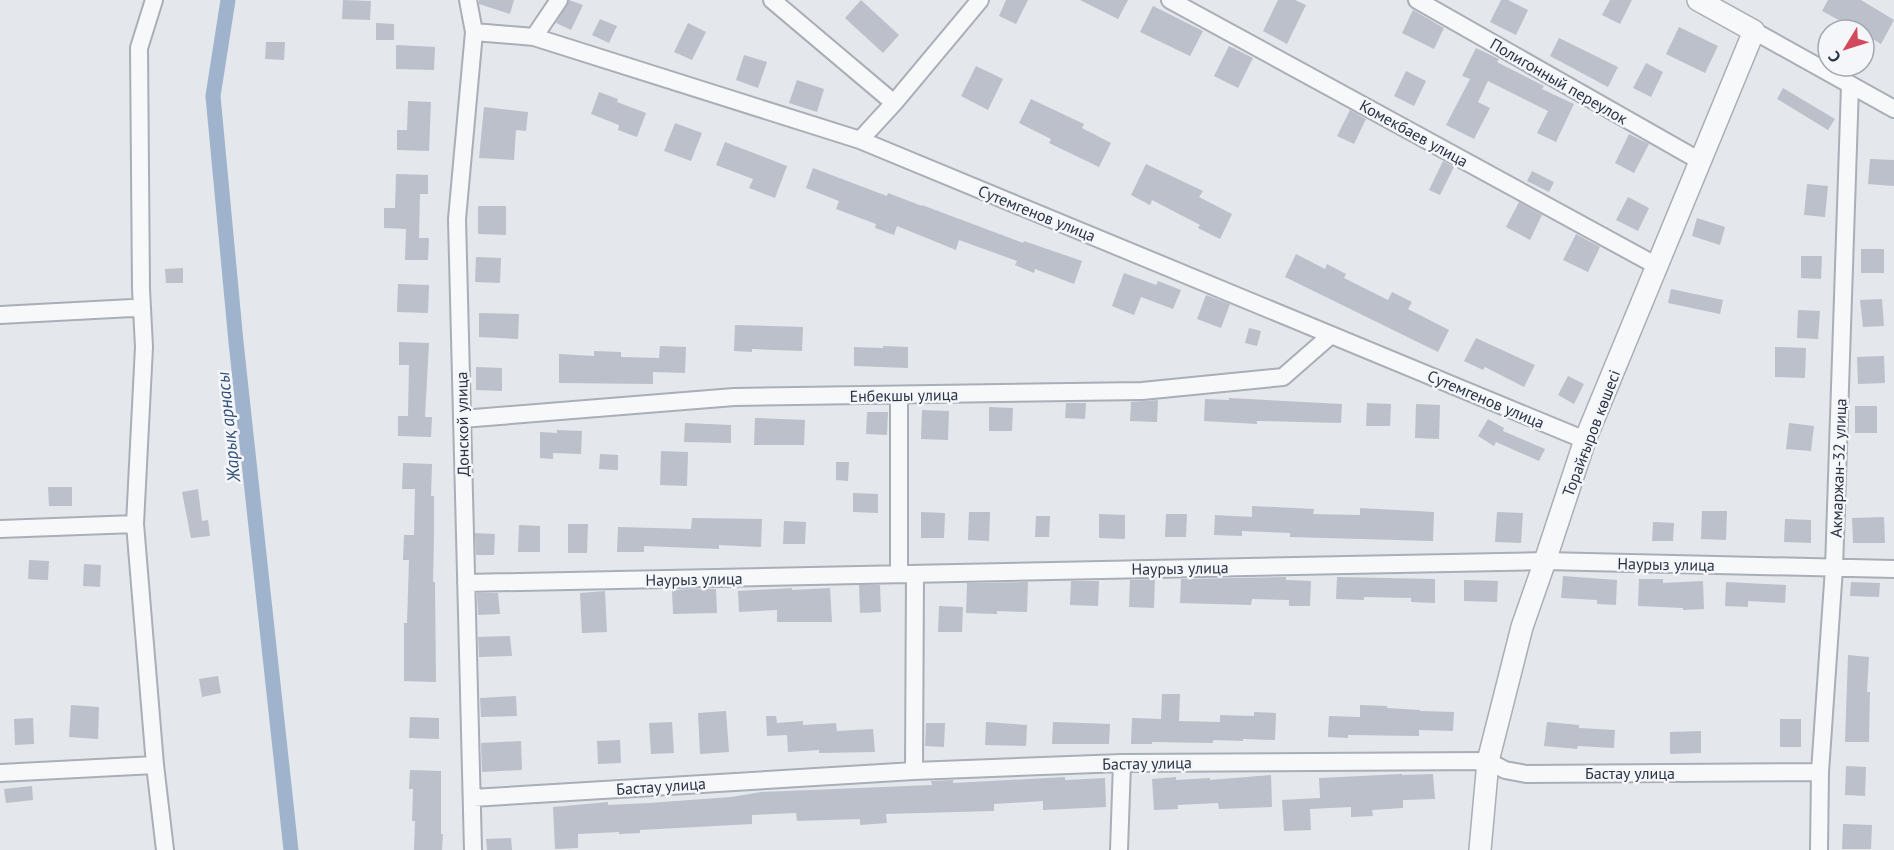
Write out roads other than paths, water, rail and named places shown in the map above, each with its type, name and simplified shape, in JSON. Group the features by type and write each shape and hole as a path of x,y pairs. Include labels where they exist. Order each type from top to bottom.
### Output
{"street":[{"path":"153,0 139,48 144,347 135,524 155,765 165,850"},
{"name":"Донской улица","path":"468,0 474,32 457,219 473,850"},
{"path":"534,37 559,0"},
{"path":"772,0 894,103"},
{"path":"860,140 980,0"},
{"name":"Комекбаев улица","path":"1170,0 1657,266"},
{"name":"Полигонный переулок","path":"1417,0 1701,161"},
{"path":"1698,0 1894,110"},
{"name":"Торайғыров көшесі","path":"1480,850 1488,761 1522,627 1585,440 1754,31"},
{"name":"Сутемгенов улица","path":"474,32 534,37 860,140 1585,440"},
{"name":"Акмаржан-32 улица","path":"1819,850 1820,772 1834,568 1850,86"},
{"path":"0,315 132,308 142,310"},
{"name":"Енбекшы улица","path":"462,419 734,397 1143,391 1283,377 1330,334"},
{"path":"899,395 914,771"},
{"path":"0,529 135,524"},
{"name":"Наурыз улица","path":"466,583 1545,561 1894,569"},
{"name":"Бастау улица","path":"472,798 914,771 1122,763 1488,761 1505,770 1526,774 1820,772"},
{"path":"1119,850 1122,763"},
{"path":"0,774 155,765"}],"waterway":[{"name":"Жарық арнасы","path":"228,0 213,96 236,342 291,850"}]}
